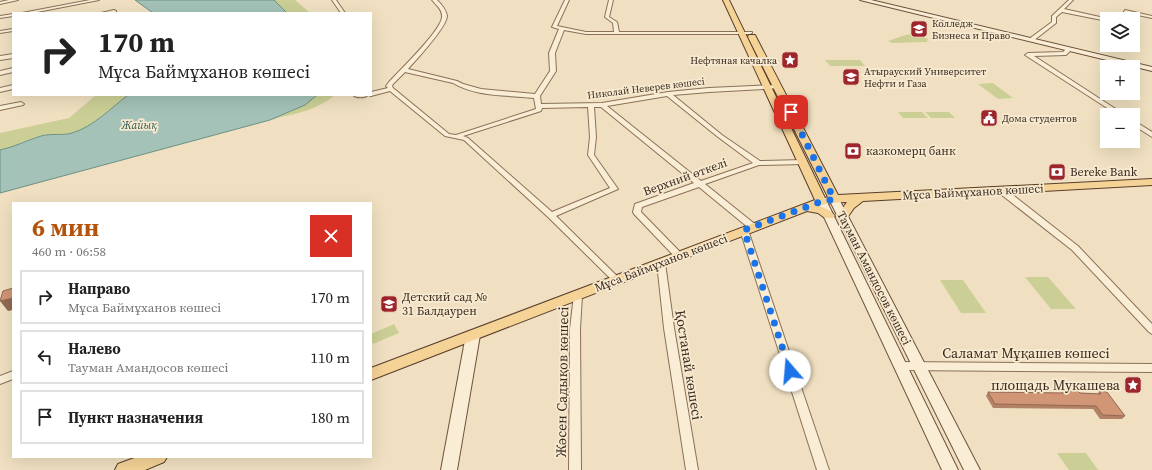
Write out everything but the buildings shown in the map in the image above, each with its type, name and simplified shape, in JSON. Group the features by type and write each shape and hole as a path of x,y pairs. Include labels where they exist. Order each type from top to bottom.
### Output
{"main road":[{"name":"Тауман Амандосов көшесі","path":"726,0 778,87 826,181 829,216 950,470"},
{"name":"Тауман Амандосов көшесі","path":"733,0 768,87 814,184 843,216 972,470"},
{"path":"863,0 1152,69"},
{"path":"826,181 832,187 844,193 872,198"},
{"name":"Мұса Баймұханов көшесі","path":"372,374 828,200 1152,182"},
{"path":"814,184 811,198 804,208 822,211 829,216"},
{"path":"843,216 848,207 860,198"},
{"path":"449,470 473,335"},
{"path":"124,470 155,458"}],"street":[{"path":"0,3 16,0"},
{"path":"30,12 97,0"},
{"path":"334,0 342,12"},
{"path":"434,0 442,8 445,16 444,20 424,49 389,86 447,135 466,138 551,215 617,280"},
{"path":"567,0 554,27 586,33 746,33"},
{"path":"611,0 607,17 615,22 617,32"},
{"path":"1031,40 1054,22 1054,17 1071,0"},
{"path":"1061,10 1100,18"},
{"path":"108,12 114,11"},
{"path":"1140,14 1152,17"},
{"path":"0,17 12,15"},
{"path":"539,106 537,96 553,71 552,53 562,28"},
{"path":"0,32 12,30"},
{"path":"1069,49 1064,54 1028,55 1111,108"},
{"path":"0,58 12,56"},
{"path":"0,73 12,70"},
{"path":"405,70 455,82 460,86 473,89 537,96"},
{"path":"0,90 12,87"},
{"name":"Николай Неверев көшесі","path":"456,137 538,110 540,108 539,106 591,106 668,94 778,87"},
{"path":"372,94 391,89"},
{"path":"668,94 720,136 758,163"},
{"path":"0,108 20,104"},
{"path":"602,105 701,184 749,229 823,470"},
{"path":"551,215 614,189 592,155 593,137 591,106"},
{"path":"1140,127 1152,135"},
{"name":"Верхний өткелі","path":"679,256 637,212 636,209 638,206 758,163 804,162"},
{"path":"1001,190 1075,248 1152,330"},
{"name":"Қостанай көшесі","path":"661,263 669,328 692,470"},
{"name":"Жәсен Садықов көшесі","path":"575,470 575,329 578,295"},
{"name":"Саламат Мұқашев көшесі","path":"900,366 951,368 1152,368"},
{"path":"0,380 12,375"}],"green space":[{"path":"274,0 295,0 309,12 286,12"},
{"path":"914,34 928,39 927,42 892,43 888,41 905,35"},
{"path":"825,60 860,60 865,66 830,66"},
{"path":"993,83 1013,98 998,99 978,84"},
{"path":"95,96 127,96 102,117 80,130 69,134 47,134 38,136 0,150 0,133 69,118"},
{"path":"316,96 334,96 320,105 296,114 270,120 295,110"},
{"path":"898,112 922,112 928,118 903,118"},
{"path":"925,112 949,112 955,118 931,118"},
{"path":"1025,277 1048,277 1076,309 1051,309"},
{"path":"940,280 963,280 986,313 961,313"},
{"path":"394,324 399,333 373,344 372,334"},
{"path":"1057,453 1086,453 1098,470 1069,470"}],"water":[{"path":"135,0 274,0 286,12 152,12"},
{"name":"Жайық","path":"127,96 316,96 305,105 270,120 0,193 0,150 41,136 72,133 102,117"}],"place":[{"name":"Колледж Бизнеса и Право","path":"919,29"},
{"name":"Нефтяная качалка","path":"790,60"},
{"name":"Атырауский Университет Нефти и Газа","path":"851,77"},
{"name":"Дома студентов","path":"989,118"},
{"name":"казкомерц банк","path":"853,151"},
{"name":"Bereke Bank","path":"1057,172"},
{"name":"Детский сад № 31 Балдаурен","path":"389,304"},
{"name":"площадь Мукашева","path":"1133,385"}],"route":[{"path":"790,371 744,230 817,203 834,199 791,112"}]}
